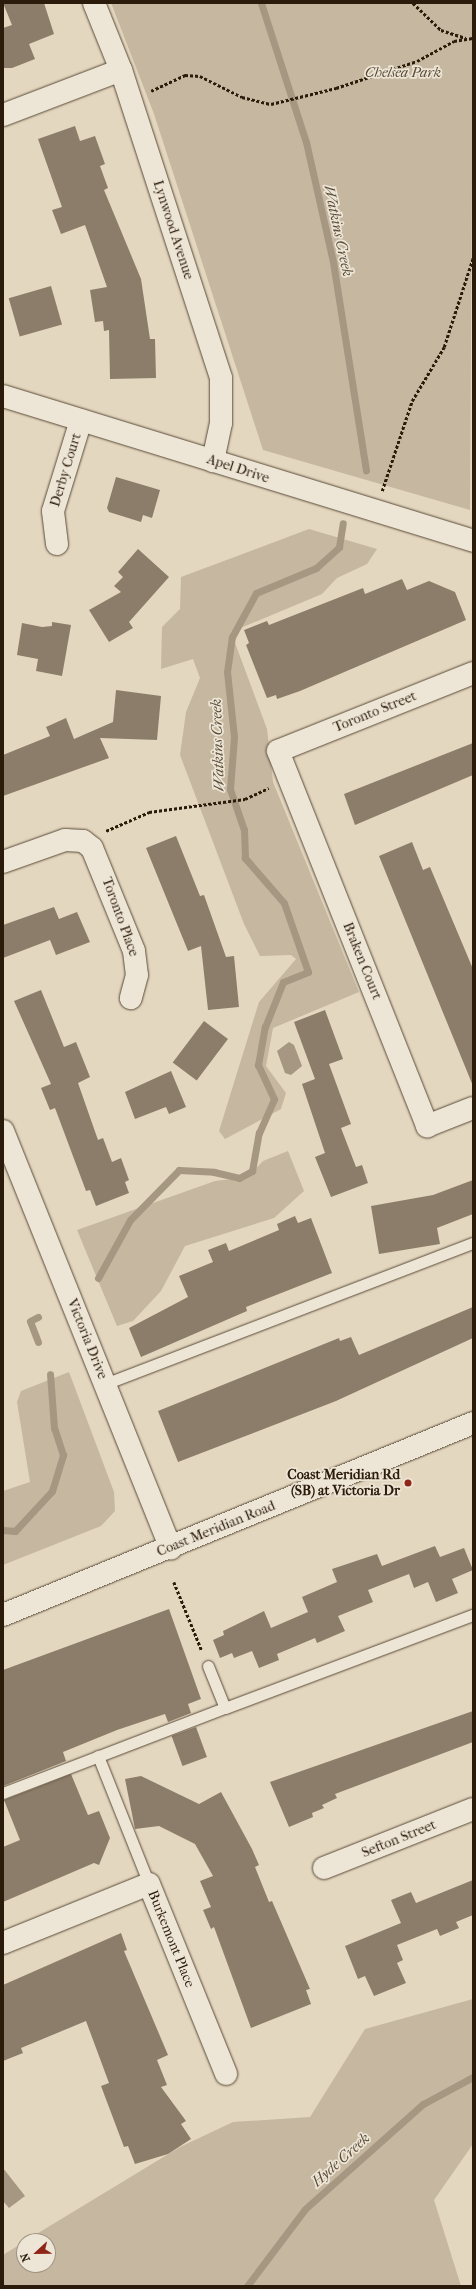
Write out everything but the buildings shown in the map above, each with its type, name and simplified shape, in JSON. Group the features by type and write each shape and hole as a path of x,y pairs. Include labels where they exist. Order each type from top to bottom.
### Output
{"street":[{"name":"Lynwood Avenue","path":"94,3 121,70 221,378 221,423 213,461"},
{"path":"3,115 121,70"},
{"name":"Apel Drive","path":"3,396 375,513 473,541"},
{"name":"Derby Court","path":"57,544 53,511 81,420"},
{"name":"Toronto Street","path":"278,751 473,673"},
{"name":"Braken Court","path":"278,751 428,1126 473,1108"},
{"path":"3,862 58,841 83,842"},
{"name":"Toronto Place","path":"83,842 92,848 102,868 134,951 137,975 131,998"},
{"name":"Victoria Drive","path":"3,1131 171,1548"},
{"name":"Coast Meridian Road","path":"3,1615 171,1548 473,1423"},
{"name":"Sefton Street","path":"324,1868 473,1809"},
{"name":"Burkemont Place","path":"3,1943 149,1884 226,2074"}],"lane":[{"path":"105,1384 473,1243"},
{"path":"3,1793 473,1615"},
{"path":"208,1666 225,1708"},
{"path":"98,1756 149,1884"}],"path":[{"path":"413,3 441,30 466,38 473,38"},
{"path":"131,100 185,75 200,76 242,97 271,104 336,88 416,62 466,38"},
{"path":"375,513 412,401 444,347 473,258"},
{"path":"83,842 148,812 204,806 245,799"},
{"path":"174,1582 208,1666"}],"green space":[{"name":"Chelsea Park","path":"111,3 473,3 470,510 263,450 154,114"},
{"path":"309,529 377,549 367,564 337,578 322,594 231,632 267,729 273,782 359,992 273,1028 266,1066 286,1093 281,1109 225,1139 219,1131 259,1002 296,959 291,955 260,956 244,924 180,755 186,712 200,678 193,659 161,669 162,627 180,609 181,577"},
{"path":"288,1151 304,1191 274,1218 185,1246 161,1291 133,1321 117,1326 77,1230 215,1181 248,1177 263,1161"},
{"path":"69,1372 114,1492 115,1511 101,1526 3,1565 3,1491 30,1482 17,1402 21,1391"},
{"path":"473,1999 473,2144 434,2200 461,2286 3,2286 3,2255 16,2247 16,2273 56,2273 56,2233 38,2233 180,2147 233,2122 310,2117 365,2029"}],"shaded area":[{"path":"289,1042 294,1045 302,1066 291,1075 285,1073 277,1051"},
{"path":"3,2168 25,2196 9,2208 3,2201"}],"waterway":[{"name":"Watkins Creek","path":"261,3 306,142 333,262 366,470"},
{"name":"Watkins Creek","path":"98,1278 130,1220 179,1170 214,1172 239,1178 252,1171 259,1133 274,1099 258,1065 265,1027 283,982 308,972 284,903 245,858 244,830 230,789 234,737 227,672 232,637 256,593 316,568 339,547 343,523"},
{"name":"Watkins Creek","path":"38,1317 30,1321 38,1342"},
{"name":"Watkins Creek","path":"3,1530 15,1531 52,1491 63,1455 54,1428 50,1374"},
{"name":"Hyde Creek","path":"247,2286 305,2209 423,2104 473,2077"}],"place":[{"name":"Coast Meridian Rd (SB) at Victoria Dr","path":"408,1483"}]}
